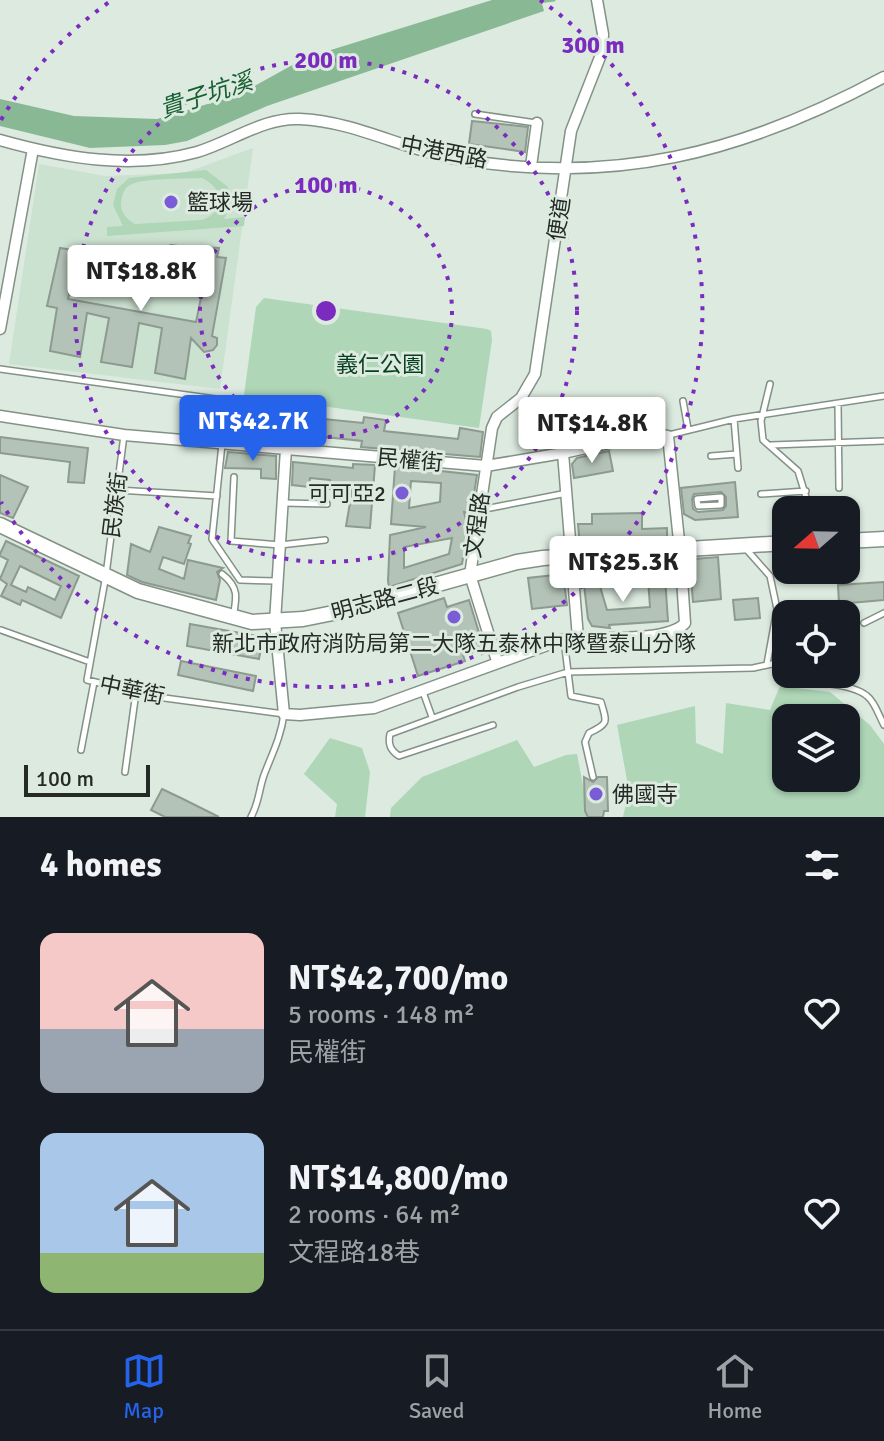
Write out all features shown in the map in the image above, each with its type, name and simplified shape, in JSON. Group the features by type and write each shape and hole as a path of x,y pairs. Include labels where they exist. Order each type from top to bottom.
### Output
{"main road":[{"name":"明志路二段","path":"1,528 153,596 233,618 275,622 338,612 517,562 574,555 772,544"},
{"path":"860,540 884,539"}],"street":[{"name":"便道","path":"492,428 497,417 521,398 535,374 571,131 602,52 603,34 597,2"},
{"name":"中港西路","path":"0,140 33,149 121,162 162,159 208,148 269,123 300,119 339,125 456,159 566,168 627,165 729,144 799,120 884,77"},
{"path":"531,166 537,123"},
{"path":"0,329 33,149"},
{"name":"民權街","path":"0,416 124,435 486,466 655,433 668,436"},
{"name":"文程路","path":"470,575 492,428"},
{"path":"286,449 275,622 284,714 300,715 374,708 564,639 664,634 682,627 685,623 680,550 668,436"},
{"path":"563,453 574,555 578,638"},
{"path":"470,575 497,661"}],"lane":[{"path":"475,114 537,123"},
{"path":"0,369 230,401 212,539 240,580 277,581"},
{"path":"770,384 761,421 763,440 798,471 807,496"},
{"path":"668,436 734,419 884,396"},
{"path":"683,401 688,429"},
{"path":"838,404 839,488"},
{"path":"734,419 738,468"},
{"name":"民族街","path":"106,575 124,435"},
{"path":"770,445 884,441"},
{"path":"711,456 737,454"},
{"path":"234,477 231,541 280,545 325,540"},
{"path":"117,490 217,496"},
{"path":"761,494 806,491"},
{"path":"480,510 568,493"},
{"path":"282,503 327,504"},
{"path":"744,546 770,576 775,600"},
{"path":"222,574 235,585 238,596 233,618"},
{"name":"中華街","path":"106,575 87,680 136,692 284,714"},
{"path":"864,623 884,613"},
{"path":"1,630 90,662"},
{"path":"564,639 571,696 601,702 606,721 589,733 585,742 593,777"},
{"path":"767,664 772,644"},
{"path":"493,725 399,756 393,752 389,742 390,734 432,717 568,672 753,668 772,663"},
{"path":"81,750 94,682"},
{"path":"842,688 870,697 884,725"},
{"path":"422,690 432,717"},
{"path":"125,772 136,692"},
{"path":"251,817 257,806 263,778 282,734 284,714"}],"shaded area":[{"path":"492,0 541,0 544,11 267,106 187,141 165,145 90,148 0,126 0,99 74,116 157,119 238,95 305,58"},
{"path":"253,148 220,389 9,364 39,164 105,176 184,173"}],"green space":[{"path":"206,170 228,187 231,205 224,219 245,217 244,226 107,236 107,227 123,226 113,205 117,189 129,178","holes":["202,178 218,193 218,205 210,216 202,220 135,224 122,211 123,193 132,184"]},
{"name":"義仁公園","path":"264,298 491,331 479,428 244,395 256,307"},
{"path":"779,688 830,692 845,704 772,704"},
{"path":"726,703 770,710 772,705 772,792 860,792 860,717 884,744 884,817 623,817 629,791 617,725 695,706 696,743 723,754"},
{"path":"330,738 362,748 370,772 365,817 335,817 337,804 304,774"},
{"path":"517,740 534,767 577,754 589,817 390,817 391,808 422,777"}],"building":[{"path":"472,121 528,127 525,152 469,144"},
{"path":"171,245 185,247 183,253 195,274 199,247 219,248 217,257 226,258 212,336 217,338 217,345 213,350 204,352 191,338 185,379 155,373 162,328 139,323 132,367 101,362 109,318 87,313 80,357 50,351 57,308 47,306 60,248 79,251 68,299 196,322 203,288 162,281 156,267 159,251"},
{"path":"106,261 116,262 121,269 115,284 104,290 89,270"},
{"path":"244,402 255,403 254,412 363,423 364,417 386,420 384,431 458,439 460,428 483,432 480,457 361,447 362,441 241,428"},
{"path":"0,437 88,448 84,483 68,482 70,462 0,453"},
{"path":"609,451 613,471 574,478 572,464 577,458"},
{"path":"228,452 276,456 276,479 261,478 261,469 225,468"},
{"path":"293,462 353,468 353,464 375,465 370,528 346,526 352,491 330,489 330,480 310,478 309,487 292,485"},
{"path":"395,466 477,475 471,513 464,512 468,528 462,564 389,587 390,535 426,527 391,524","holes":["411,481 441,483 440,502 409,508","452,538 449,554 404,568 404,547"]},
{"path":"0,475 28,487 13,518 0,513"},
{"path":"735,482 738,517 695,520 684,514 681,488","holes":["721,492 726,497 723,510 698,512 693,509 694,494"]},
{"path":"642,513 642,529 667,528 667,540 580,546 578,524 592,524 592,514"},
{"path":"159,527 191,536 188,543 191,544 184,564 163,557 159,569 184,579 188,560 223,568 217,572 220,580 216,600 142,582 127,575 131,544 150,552"},
{"path":"6,541 79,576 61,618 22,600 20,605 1,596 7,584 0,579 8,560 0,554","holes":["20,566 61,586 55,600 28,587 26,592 11,585"]},
{"path":"718,557 721,599 693,602 690,562"},
{"path":"587,566 594,566 607,610 650,607 648,579 665,578 668,621 609,625 610,628 592,626 588,619 584,585 583,571"},
{"path":"563,574 567,605 532,609 528,578"},
{"path":"884,582 884,600 839,600 838,585"},
{"path":"444,598 447,607 469,600 484,649 463,655 465,661 418,676 398,613"},
{"path":"758,598 760,618 735,620 733,600"},
{"path":"190,624 263,637 259,659 187,646"},
{"path":"181,661 256,676 253,691 178,675"},
{"name":"佛國寺","path":"584,777 593,782 598,777 607,777 608,811 604,811 603,817 588,817 585,811"},
{"path":"162,789 219,817 165,817 151,810"}],"waterway":[{"name":"貴子坑溪","path":"538,2 554,0"}],"place":[{"name":"籃球場","path":"171,202"},
{"name":"可可亞2","path":"402,493"},
{"name":"新北市政府消防局第二大隊五泰林中隊暨泰山分隊","path":"454,617"},
{"name":"佛國寺","path":"596,794"}]}
